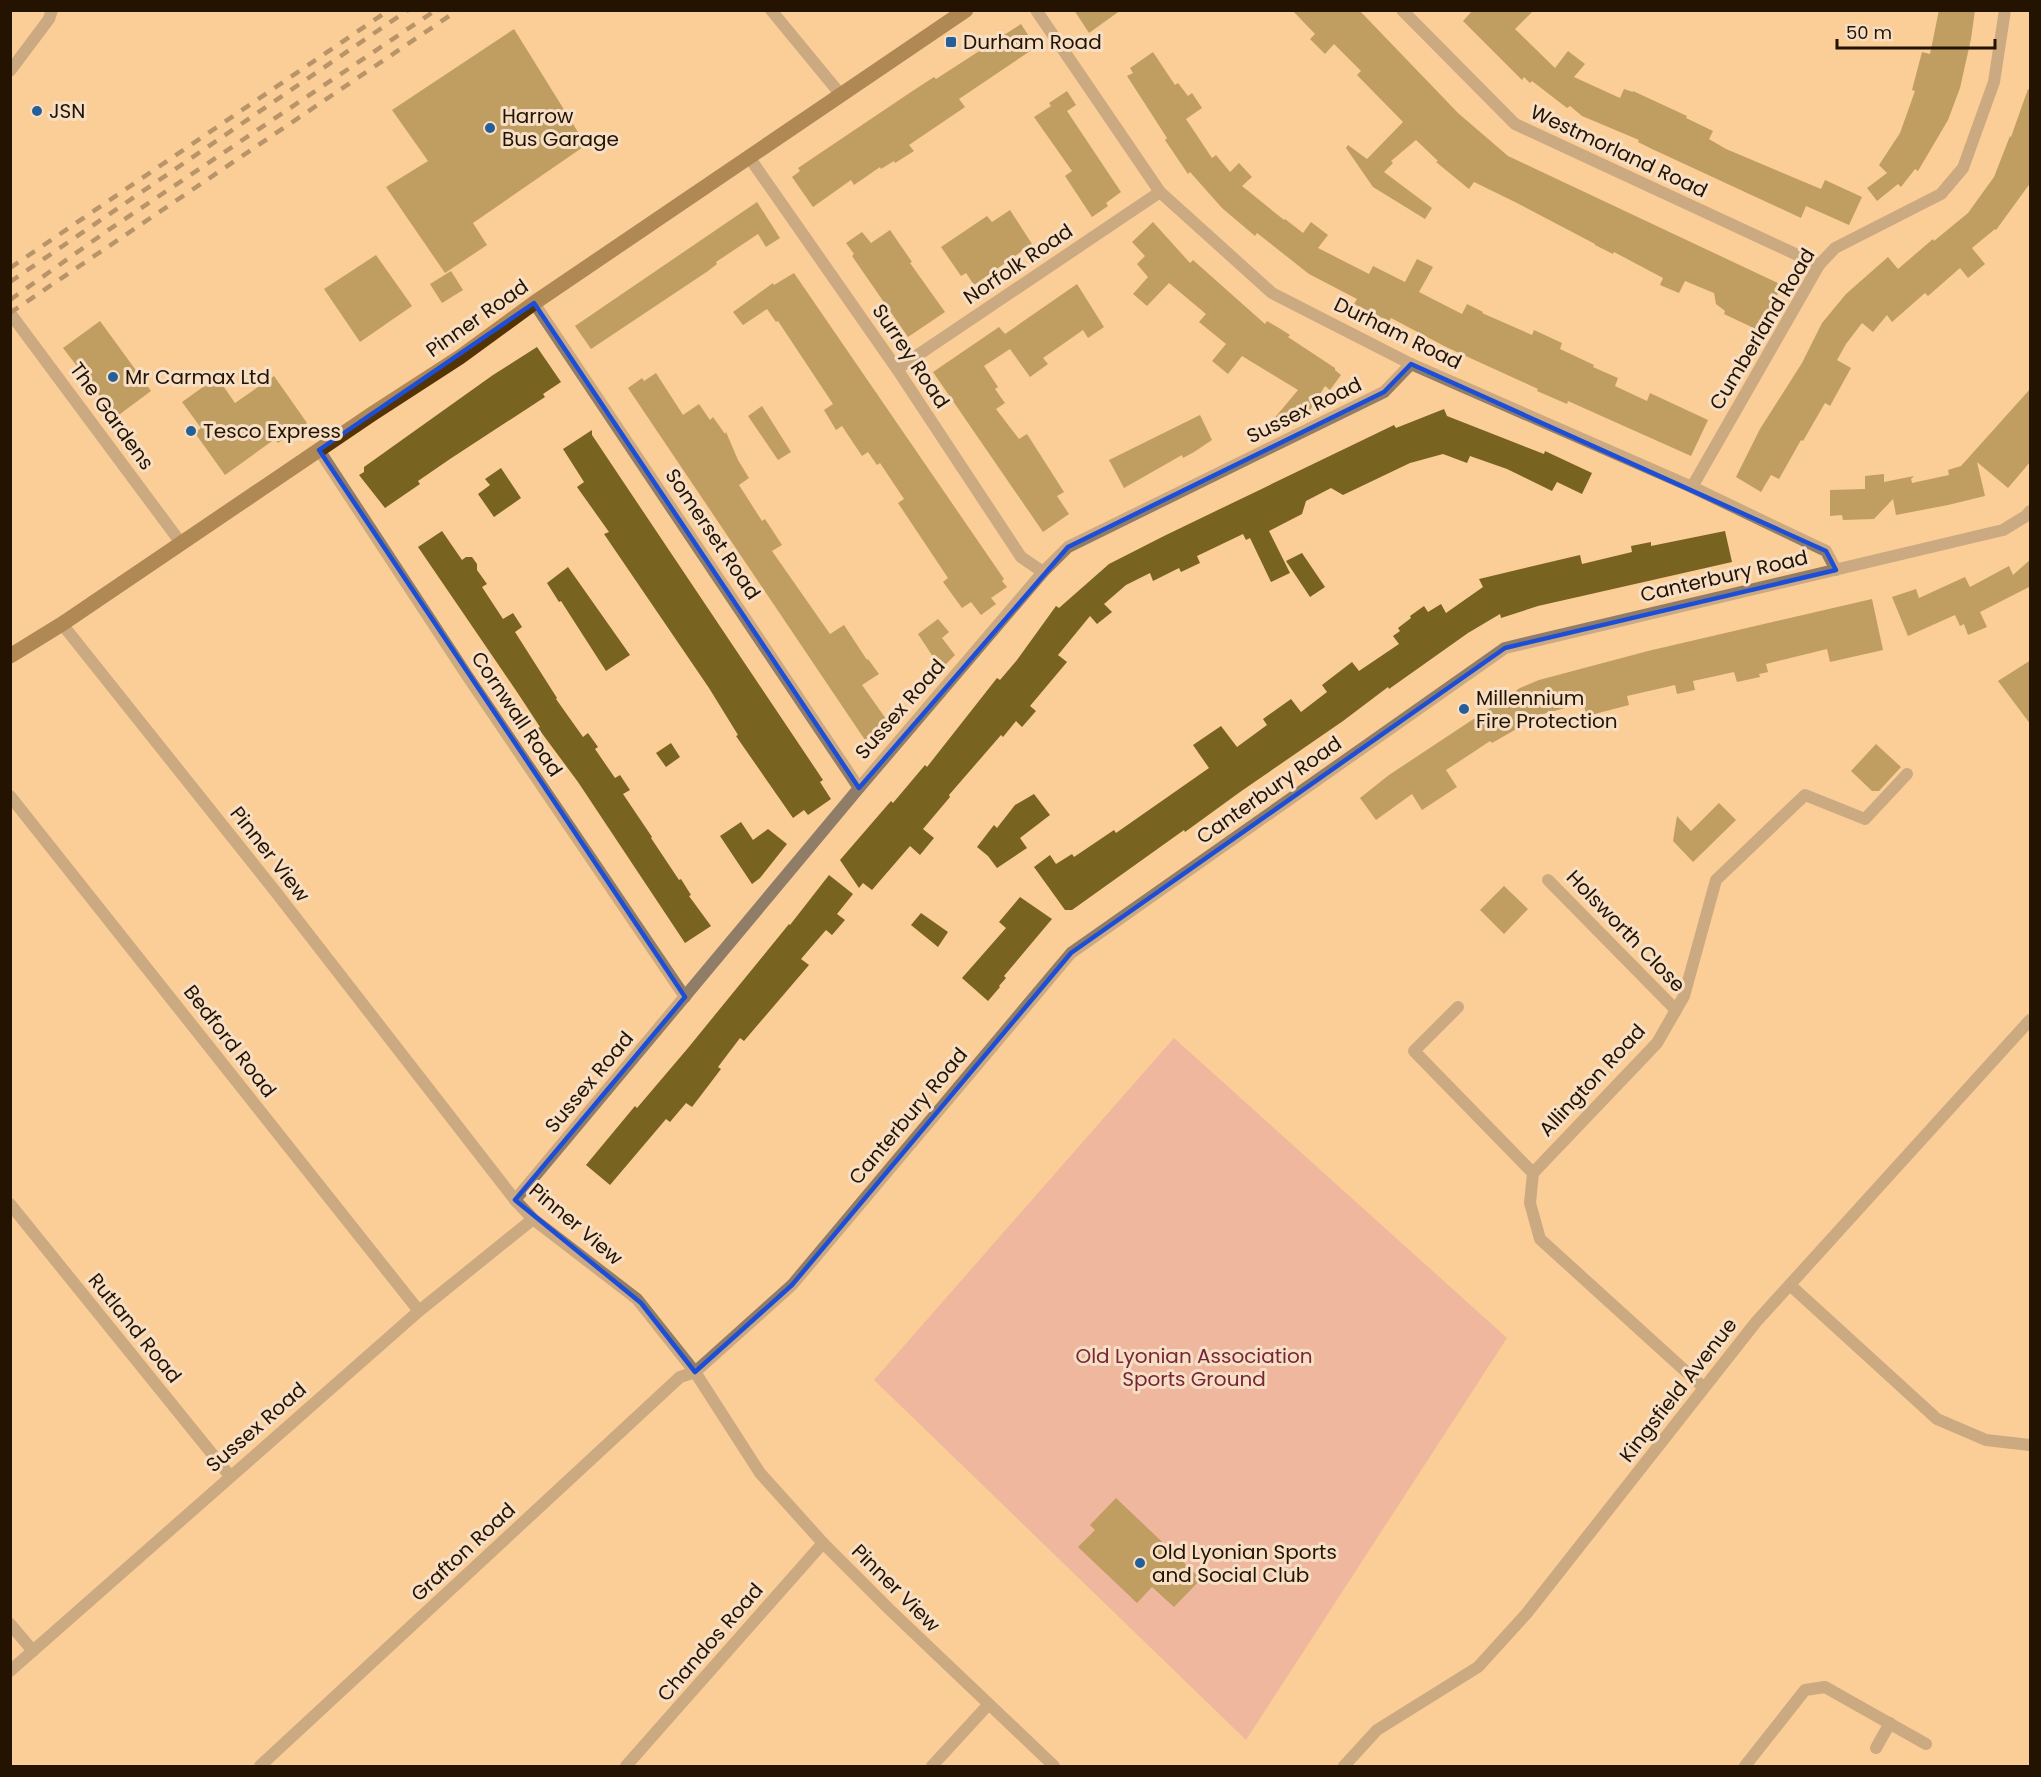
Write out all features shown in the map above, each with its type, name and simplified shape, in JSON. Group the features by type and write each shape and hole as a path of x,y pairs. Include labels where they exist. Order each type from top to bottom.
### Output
{"main road":[{"name":"Pinner Road","path":"10,656 62,624 460,357 534,303 966,10"}],"street":[{"path":"10,71 49,19 52,10"},
{"path":"771,10 841,95"},
{"name":"Durham Road","path":"1036,10 1160,192 1272,293 1412,364 1692,487 1826,552 1836,570"},
{"name":"Westmorland Road","path":"1402,10 1515,124 1819,265"},
{"name":"Cumberland Road","path":"1692,487 1819,265 1835,248 1941,194 1963,168 1994,82 2005,10"},
{"name":"Surrey Road","path":"749,157 897,369 1021,557 1043,572"},
{"name":"Norfolk Road","path":"897,369 1160,192"},
{"name":"Somerset Road","path":"534,303 859,788"},
{"name":"The Gardens","path":"10,313 181,543"},
{"name":"Sussex Road","path":"515,1200 859,788 1043,572 1068,547 1384,392 1412,364"},
{"name":"Cornwall Road","path":"319,450 468,677 685,997"},
{"name":"Canterbury Road","path":"695,1372 792,1284 1071,953 1504,648 2003,530 2031,511"},
{"name":"Pinner View","path":"62,624 275,891 515,1200 533,1219 638,1299 695,1372 760,1473 823,1543 1054,1767"},
{"name":"Allington Road","path":"1533,1173 1657,1042 1684,996 1716,880 1805,795 1864,819 1907,774"},
{"name":"Bedford Road","path":"10,795 419,1311"},
{"name":"Holsworth Close","path":"1548,880 1676,1010"},
{"path":"1458,1007 1414,1051 1533,1173 1530,1203 1540,1239 1703,1387"},
{"name":"Kingsfield Avenue","path":"1344,1767 1377,1730 1478,1667 1527,1613 1756,1322 2031,1020"},
{"name":"Rutland Road","path":"10,1204 230,1476"},
{"name":"Sussex Road","path":"10,1671 419,1311 533,1219"},
{"path":"1790,1285 1937,1419 1986,1440 2031,1445"},
{"name":"Grafton Road","path":"260,1767 680,1377 695,1372"},
{"name":"Chandos Road","path":"626,1767 823,1543"},
{"path":"10,1624 33,1652"},
{"path":"1746,1767 1806,1690 1825,1687 1926,1744"},
{"path":"932,1767 988,1705"},
{"path":"1876,1748 1890,1724"}],"highlighted area":[{"path":"534,303 859,788 1068,547 1384,392 1411,364 1826,551 1836,570 1505,648 1071,953 792,1285 695,1372 641,1303 515,1200 685,997 319,450"}],"green space":[{"name":"Old Lyonian Association Sports Ground","path":"1174,1038 1507,1338 1246,1740 874,1380"}],"building":[{"path":"1074,10 1121,10 1089,33"},
{"path":"1292,10 1359,10 1458,113 1508,156 1782,285 1760,331 1724,314 1725,311 1716,304 1714,293 1685,281 1679,293 1660,285 1663,278 1517,203 1474,182 1469,189 1436,162 1438,161 1416,140 1391,161 1393,163 1384,172 1432,208 1425,219 1373,187 1346,148 1348,145 1367,159 1403,122 1357,75 1361,71 1334,44 1325,54 1310,39 1315,34"},
{"path":"1473,10 1534,10 1515,29 1555,68 1568,51 1585,64 1574,77 1620,98 1624,89 1633,91 1713,131 1709,139 1726,149 1821,189 1825,180 1862,197 1849,225 1806,206 1801,218 1652,149 1638,142 1639,140 1582,116 1570,106 1567,108 1532,81 1530,83 1524,77 1522,80 1463,21"},
{"path":"1939,10 1975,10 1960,88 1948,120 1918,171 1915,169 1901,187 1898,184 1877,201 1867,188 1887,173 1879,165 1900,133 1915,91 1912,90 1922,52 1930,54"},
{"path":"1021,24 1036,47 959,99 965,107 909,145 914,151 895,163 894,161 881,169 880,167 854,185 851,180 813,207 792,177 800,171 798,168 934,77 936,79"},
{"name":"Harrow Bus Garage","path":"514,29 586,145 473,223 487,245 445,273 386,187 428,161 392,110"},
{"path":"1153,52 1175,85 1178,83 1188,96 1192,93 1202,108 1186,119 1212,158 1216,155 1230,172 1239,163 1252,177 1242,186 1303,233 1311,222 1328,235 1318,248 1369,274 1373,266 1405,282 1417,259 1433,267 1419,292 1462,314 1467,304 1532,335 1534,330 1562,343 1560,349 1618,378 1615,386 1647,401 1650,393 1708,420 1691,456 1568,401 1567,404 1537,391 1538,389 1446,347 1391,318 1389,321 1354,304 1357,299 1309,274 1257,233 1255,236 1222,208 1190,172 1188,174 1127,76 1133,73 1130,68"},
{"path":"2028,89 2031,90 2031,182 1996,230 1972,248 1985,264 1968,278 1960,268 1928,296 1925,293 1892,322 1887,315 1873,332 1862,323 1837,360 1851,368 1830,406 1825,403 1779,479 1771,475 1761,492 1736,477 1760,429 1802,363 1822,323 1846,294 1888,257 1898,269 1968,213 1994,177"},
{"path":"1067,91 1076,105 1067,111 1121,192 1106,203 1108,206 1092,217 1065,176 1072,171 1034,117 1051,106 1049,103"},
{"path":"757,202 780,238 766,247 758,234 716,262 717,264 708,271 591,349 575,326"},
{"path":"1010,210 1032,244 974,285 966,273 961,276 941,247 987,216 992,222"},
{"path":"1153,222 1190,263 1193,260 1265,324 1267,321 1290,335 1288,337 1335,368 1341,375 1330,390 1325,386 1310,410 1262,433 1298,390 1242,356 1228,374 1212,361 1226,344 1199,322 1206,314 1169,283 1147,306 1133,294 1148,277 1137,264 1145,256 1132,242"},
{"path":"890,230 945,312 908,337 852,256 854,254 846,243 862,232 871,243"},
{"path":"376,255 412,306 360,342 324,289"},
{"path":"451,271 463,290 442,303 430,284"},
{"path":"794,273 1004,579 1002,581 1007,587 991,598 996,604 981,615 971,602 962,608 943,582 948,578 898,503 904,499 880,463 877,465 868,452 862,456 842,426 836,430 824,410 833,404 778,321 776,322 767,309 743,325 733,312 773,283 774,285"},
{"path":"1077,284 1104,327 1088,338 1083,330 1043,358 1048,364 1030,377 1010,349 984,366 998,387 995,389 1005,403 996,409 1019,439 1027,434 1064,492 1057,496 1069,514 1043,532 933,372 999,327 1005,334"},
{"name":"Mr Carmax Ltd","path":"100,321 151,391 116,417 63,348"},
{"path":"537,347 561,382 543,394 545,397 418,481 420,484 385,508 359,475 364,472 364,467 493,375"},
{"path":"656,373 683,415 699,404 710,420 713,417 725,434 726,432 749,478 739,485 762,521 765,519 782,545 772,551 830,634 844,625 879,674 862,685 891,726 867,743 628,388 642,378 644,381"},
{"path":"274,376 307,423 278,443 275,439 225,475 195,433 201,428 182,402 217,377 235,403"},
{"path":"2031,388 2031,461 2008,488 1977,462 1985,496 1896,515 1893,499 1874,519 1843,520 1842,515 1830,516 1830,490 1865,489 1865,476 1884,474 1884,482 1914,476 1911,479 1912,483 1949,475 1948,470 1961,466"},
{"path":"762,406 791,452 778,460 748,416"},
{"path":"1444,409 1447,416 1544,454 1545,451 1592,473 1582,494 1557,482 1552,491 1507,469 1470,456 1467,463 1443,454 1410,463 1343,495 1331,488 1306,501 1302,514 1269,531 1290,573 1271,582 1250,538 1246,540 1243,534 1197,556 1200,563 1181,572 1179,568 1153,581 1150,573 1126,585 1104,604 1112,612 1097,624 1090,616 1058,655 1067,662 1030,706 1036,711 1022,727 1016,721 1003,737 1001,735 923,829 934,838 920,855 910,846 872,890 863,883 859,888 840,860 891,801 893,803 925,765 927,767 997,678 1000,680 1017,660 1056,606 1059,608 1109,564 1164,536 1394,425 1396,428"},
{"path":"1200,415 1212,440 1183,458 1182,455 1124,488 1109,460"},
{"path":"592,430 592,435 823,780 820,782 831,799 808,815 804,810 793,818 736,736 738,735 709,688 604,534 609,532 577,487 584,482 563,449"},
{"path":"501,468 521,498 494,517 478,494 490,485 485,479"},
{"path":"442,531 462,560 472,557 477,564 477,570 487,584 482,587 503,619 513,613 522,627 515,632 556,699 583,737 588,733 598,747 595,749 615,778 620,775 630,790 623,794 711,926 685,943 418,547"},
{"path":"1725,531 1732,562 1538,606 1501,618 1500,614 1468,633 1389,689 1388,687 1343,721 1072,910 1065,910 1034,867 1050,855 1056,864 1072,854 1074,857 1114,830 1116,833 1209,768 1193,745 1221,726 1237,747 1267,725 1263,719 1291,699 1301,712 1327,692 1322,685 1352,662 1359,671 1399,644 1393,636 1400,631 1398,628 1411,618 1410,616 1424,606 1428,612 1441,604 1446,613 1483,587 1479,579 1580,555 1582,564 1632,552 1631,546 1651,542 1651,546"},
{"path":"1302,553 1325,587 1310,597 1286,561"},
{"path":"2031,559 2031,586 1980,612 1987,627 1968,635 1964,624 1960,626 1955,615 1908,636 1892,597 1916,589 1919,598 1965,577 1970,587 2009,566 2013,575"},
{"path":"568,567 630,655 606,671 547,583"},
{"path":"1872,599 1883,650 1830,662 1827,649 1766,664 1768,672 1759,674 1760,677 1737,682 1734,672 1693,681 1695,690 1677,694 1675,685 1627,696 1629,705 1587,716 1583,703 1543,714 1545,721 1529,727 1527,723 1492,743 1490,741 1446,770 1457,787 1422,810 1412,794 1376,820 1360,798 1389,775 1520,688 1539,680 1648,651"},
{"path":"938,619 949,632 942,638 955,655 941,669 918,634"},
{"path":"2031,660 2031,725 1998,681"},
{"path":"671,743 680,757 666,767 656,753"},
{"path":"1876,744 1901,767 1879,791 1872,791 1851,771"},
{"path":"1034,794 1050,815 1020,838 1027,848 997,868 977,847 994,825 997,828 1015,805"},
{"path":"1719,803 1736,820 1693,862 1673,841 1677,816 1691,831"},
{"path":"741,822 753,840 768,829 787,844 760,878 752,884 720,836"},
{"path":"829,875 853,894 837,914 845,920 832,935 826,930 801,959 809,965 744,1041 740,1038 718,1067 721,1069 692,1107 686,1103 670,1122 666,1119 610,1185 586,1165 635,1106 637,1108 688,1048"},
{"path":"1504,886 1528,909 1504,934 1480,910"},
{"path":"1020,897 1052,919 1004,976 1006,978 988,1001 962,978 1006,928 999,922"},
{"path":"921,913 948,932 938,947 911,925"},
{"name":"Old Lyonian Sports and Social Club","path":"1116,1498 1201,1579 1174,1607 1152,1587 1137,1603 1078,1547 1095,1530 1090,1525"}],"railway":[{"path":"10,268 389,10"},
{"path":"10,282 408,10"},
{"path":"10,300 107,231 436,10"},
{"path":"10,313 458,10"}],"place":[{"name":"Durham Road","path":"951,42"},
{"name":"JSN","path":"37,111"},
{"name":"Harrow Bus Garage","path":"490,128"},
{"name":"Mr Carmax Ltd","path":"113,377"},
{"name":"Tesco Express","path":"191,431"},
{"name":"Millennium Fire Protection","path":"1464,709"},
{"name":"Old Lyonian Sports and Social Club","path":"1140,1563"}]}
